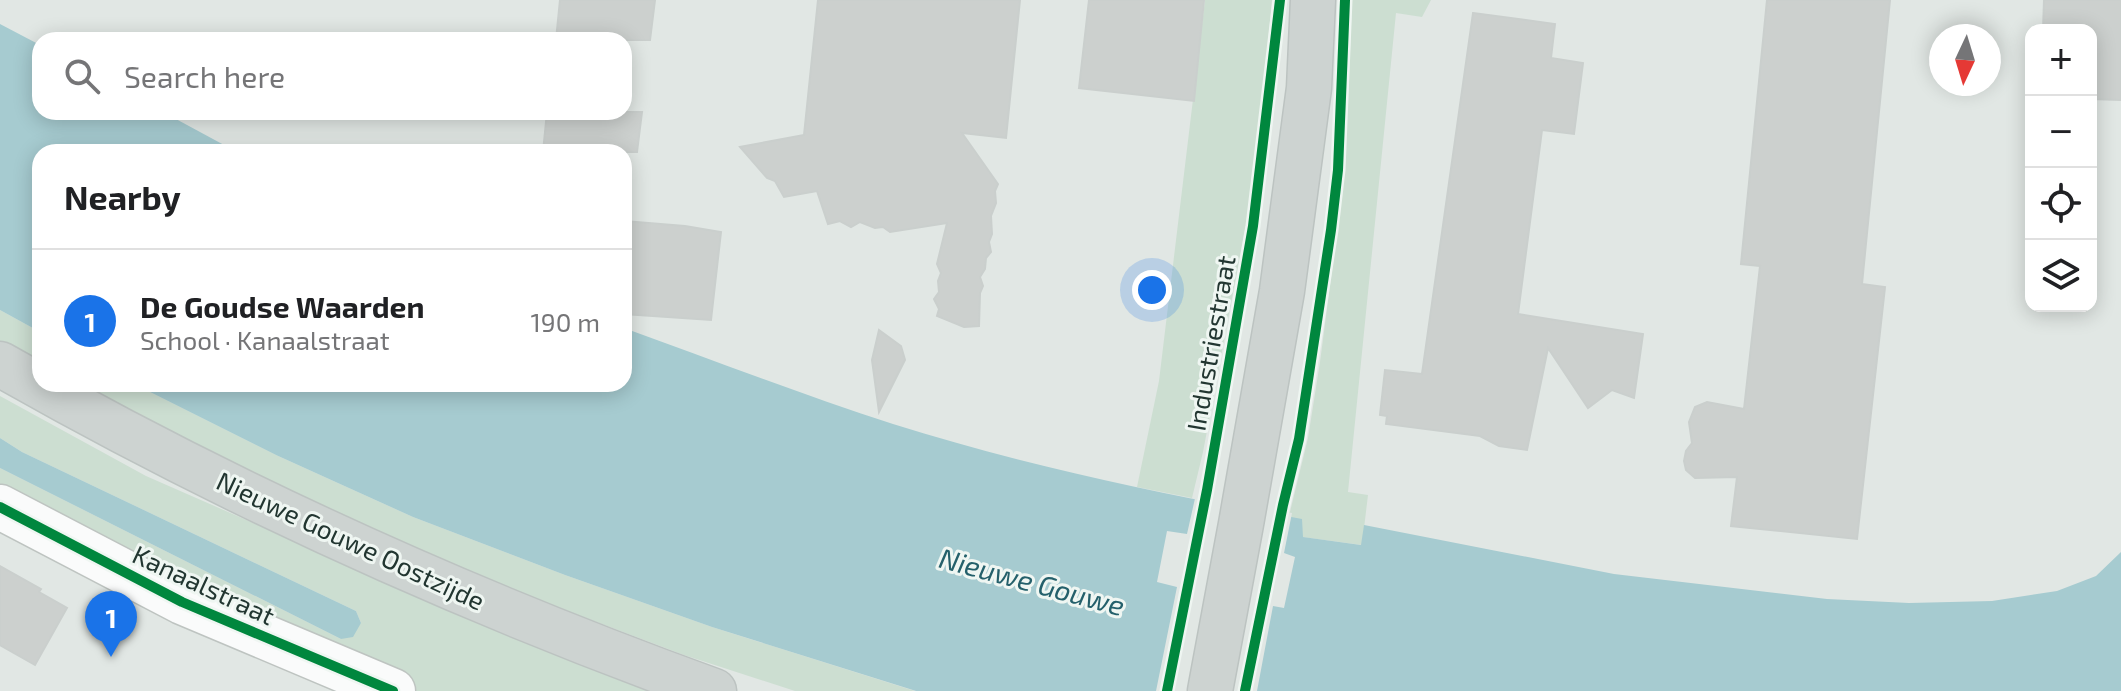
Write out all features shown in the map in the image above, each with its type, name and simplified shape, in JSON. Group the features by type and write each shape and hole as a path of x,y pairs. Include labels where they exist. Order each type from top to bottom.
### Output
{"main road":[{"path":"1210,691 1282,291 1309,88 1313,0"},
{"name":"Nieuwe Gouwe Oostzijde","path":"0,364 32,382"},
{"name":"Nieuwe Gouwe Oostzijde","path":"49,392 265,504 460,592 714,691"}],"street":[{"name":"Kanaalstraat","path":"0,507 182,602 393,691"}],"green space":[{"path":"1205,0 1272,0 1260,125 1246,224 1192,498 1137,487 1159,381"},
{"path":"1352,0 1431,0 1422,17 1396,13 1348,492 1368,495 1362,545 1302,537 1289,516 1308,438 1337,232 1348,104"},
{"path":"0,310 32,328 32,366 0,349"},
{"path":"83,392 150,392 276,455 413,517 712,627 915,691 795,691 684,655 483,579 358,526"},
{"path":"0,396 146,476 461,614 649,691 417,691 407,687 0,491 0,468 341,639 361,623 356,611 22,452 0,438"}],"water":[{"path":"0,24 32,41 32,120 178,120 222,144 32,144 32,328 0,310"},
{"name":"Nieuwe Gouwe","path":"632,331 826,401 943,439 1096,478 1302,519 1303,537 1361,545 1364,525 1614,574 1827,599 1909,603 1992,601 2057,591 2096,576 2121,552 2121,691 916,691 712,627 565,575 413,517 276,455 150,392 632,392"},
{"path":"0,438 22,452 356,611 361,623 353,637 341,639 0,468"}],"pier":[{"path":"1196,494 1292,513 1284,553 1295,557 1284,608 1273,606 1257,691 1156,691 1177,587 1157,582 1167,531 1187,534"}],"building":[{"path":"560,0 655,0 650,40 632,40 632,32 557,32"},
{"path":"818,0 1020,0 1006,138 962,133 998,184 991,216 991,252 980,277 983,286 979,326 964,327 937,316 939,309 934,299 939,292 941,273 937,264 947,223 890,232 883,227 875,228 860,222 851,227 840,221 828,224 817,191 784,197 775,181 767,178 740,147 804,135"},
{"path":"1089,0 1204,0 1194,101 1079,88"},
{"path":"1767,0 1890,0 1862,284 1885,287 1857,539 1731,526 1737,477 1695,478 1686,470 1684,461 1692,443 1689,422 1695,407 1707,402 1744,409 1760,266 1741,264"},
{"path":"2044,0 2121,0 2121,100 2097,99 2097,24 2043,24"},
{"path":"1473,13 1555,24 1551,58 1583,63 1574,134 1542,130 1518,314 1643,334 1634,398 1612,390 1588,408 1548,348 1527,450 1499,446 1480,436 1386,424 1387,416 1380,415 1385,370 1422,374"},
{"path":"632,112 642,112 637,152 632,152 632,144 544,144 546,120 632,120"},
{"path":"632,222 721,232 711,320 632,315"},
{"path":"879,330 901,346 905,360 879,412 872,360"},
{"path":"0,566 67,608 35,665 0,645"}],"cycle path":[{"name":"Industriestraat","path":"1167,691 1207,490 1253,226 1280,0"},
{"path":"1245,691 1299,439 1331,230 1338,170 1345,0"},
{"path":"0,507 182,602 393,691"}],"place":[{"name":"De Goudse Waarden","path":"111,657"}]}
